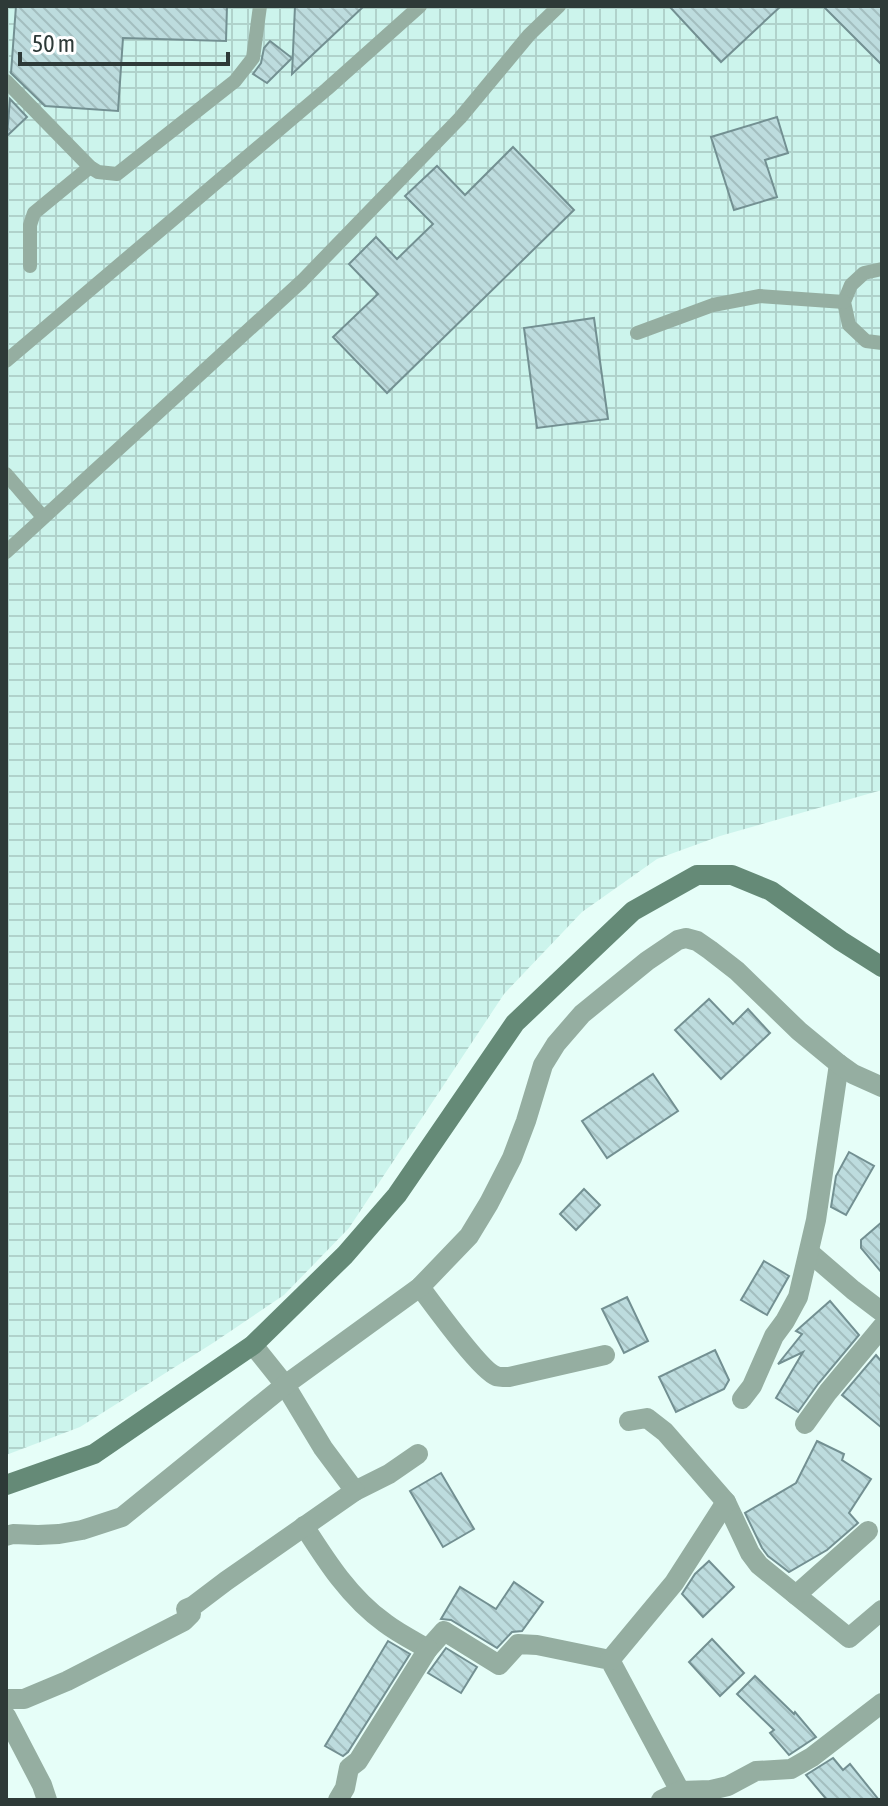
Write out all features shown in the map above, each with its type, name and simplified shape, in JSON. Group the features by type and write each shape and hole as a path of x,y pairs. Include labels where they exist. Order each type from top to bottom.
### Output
{"street":[{"path":"6,1485 94,1454 253,1345 345,1255 397,1195 515,1023 633,911 697,875 732,875 771,891 882,967"},
{"path":"6,1536 82,1530 122,1517 285,1385 420,1287 469,1236 489,1203 517,1146 543,1065 556,1044 582,1014 678,940 686,938 697,941 737,971 799,1031 839,1064 882,1087"},
{"path":"742,1399 752,1386 774,1336 798,1297 824,1172 839,1064"},
{"path":"809,1252 882,1312"},
{"path":"420,1287 464,1343 497,1377 605,1355"},
{"path":"805,1424 882,1327"},
{"path":"253,1345 285,1385 323,1448 355,1491"},
{"path":"629,1421 647,1418 657,1424 726,1502 750,1553 759,1565 849,1638 882,1610"},
{"path":"6,1699 24,1699 67,1681 184,1621 191,1614 186,1609 355,1491 389,1474 418,1454"},
{"path":"610,1660 674,1583 726,1502"},
{"path":"304,1526 330,1568 357,1600 385,1624 428,1649"},
{"path":"796,1595 868,1531"},
{"path":"338,1800 345,1788 349,1768 358,1761 428,1649 444,1631 499,1665 518,1644 610,1660"},
{"path":"610,1660 671,1795 728,1786 756,1771 791,1769 812,1757 882,1703"},
{"path":"6,1716 47,1800"}],"lane":[{"path":"6,81 90,167 98,172 117,174 235,81 253,58 260,6"},
{"path":"6,361 327,89 420,6"},
{"path":"6,552 302,281 460,118 529,35 559,6"},
{"path":"30,266 30,225 34,213 90,167"},
{"path":"882,269 864,273 851,285 844,302 849,325 866,341 882,343"},
{"path":"637,333 713,305 760,296 844,302"},
{"path":"6,474 43,517"}],"shaded area":[{"path":"6,6 882,6 882,790 720,836 657,859 582,912 504,994 349,1228 284,1295 80,1427 6,1455"}],"building":[{"path":"16,6 227,6 226,41 123,38 118,111 45,106 11,73"},
{"path":"295,6 364,6 292,74"},
{"path":"669,6 781,6 721,62"},
{"path":"823,6 882,6 882,65"},
{"path":"270,41 292,58 267,83 253,74"},
{"path":"10,99 27,117 7,136"},
{"path":"777,117 788,153 765,160 777,197 734,210 711,137"},
{"path":"513,147 574,210 387,393 333,337 378,294 349,264 376,237 397,259 433,224 405,196 437,166 465,195"},
{"path":"594,318 608,419 537,428 524,328"},
{"path":"709,999 733,1024 748,1009 770,1033 721,1079 675,1030"},
{"path":"653,1074 678,1111 607,1158 582,1121"},
{"path":"849,1152 874,1166 846,1215 831,1207 836,1176"},
{"path":"584,1189 600,1205 576,1230 560,1214"},
{"path":"882,1222 882,1273 861,1248 861,1240"},
{"path":"764,1261 789,1276 767,1315 741,1300"},
{"path":"627,1297 648,1341 624,1353 602,1309"},
{"path":"830,1301 859,1335 798,1412 776,1398 803,1352 778,1364 802,1334 796,1331"},
{"path":"715,1350 729,1380 724,1389 676,1412 659,1377"},
{"path":"876,1355 882,1362 882,1428 842,1395"},
{"path":"817,1441 844,1454 842,1460 871,1479 849,1513 858,1523 827,1550 789,1572 762,1548 745,1513 796,1483"},
{"path":"441,1473 474,1529 443,1547 410,1491"},
{"path":"709,1561 734,1587 703,1617 682,1594 695,1574"},
{"path":"514,1582 543,1602 522,1631 512,1632 497,1648 451,1620 441,1619 460,1587 496,1609"},
{"path":"712,1639 744,1673 720,1696 689,1662"},
{"path":"388,1641 410,1654 343,1756 325,1746"},
{"path":"446,1648 477,1667 461,1693 428,1673"},
{"path":"755,1676 795,1712 816,1737 789,1755 770,1733 774,1730 737,1694"},
{"path":"833,1758 843,1770 850,1764 879,1800 827,1800 806,1775"}]}
